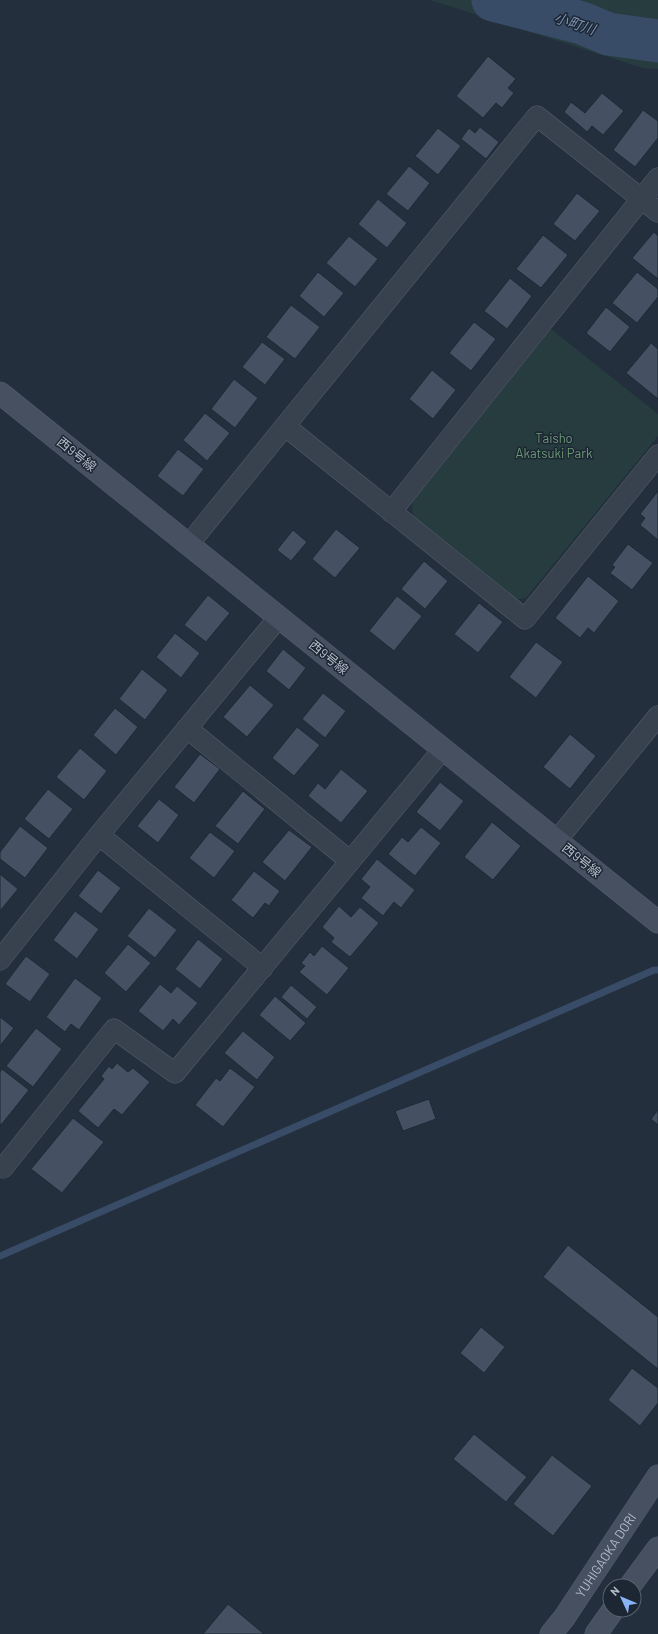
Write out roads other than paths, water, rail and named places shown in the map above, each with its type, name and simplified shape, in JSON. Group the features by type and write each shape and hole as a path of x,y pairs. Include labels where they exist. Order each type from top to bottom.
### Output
{"street":[{"path":"189,544 537,116 658,212"},
{"path":"391,512 658,178"},
{"name":"西9号線","path":"0,393 658,922"},
{"path":"285,426 525,619 658,454"},
{"path":"0,960 99,835 279,617"},
{"path":"557,840 658,716"},
{"path":"187,728 350,861"},
{"path":"0,1166 3,1168 114,1029 175,1073 443,749"},
{"path":"99,835 263,968"},
{"name":"YUHIGAOKA DORI","path":"551,1634 564,1618 658,1476"},
{"path":"636,1578 658,1548"},
{"path":"596,1634 607,1618"}],"waterway":[{"name":"小町川","path":"493,0 582,23 608,34 658,41"},
{"path":"0,1256 654,970 658,970"}],"park label":[{"name":"Taisho Akatsuki Park","path":"554,446"}]}
